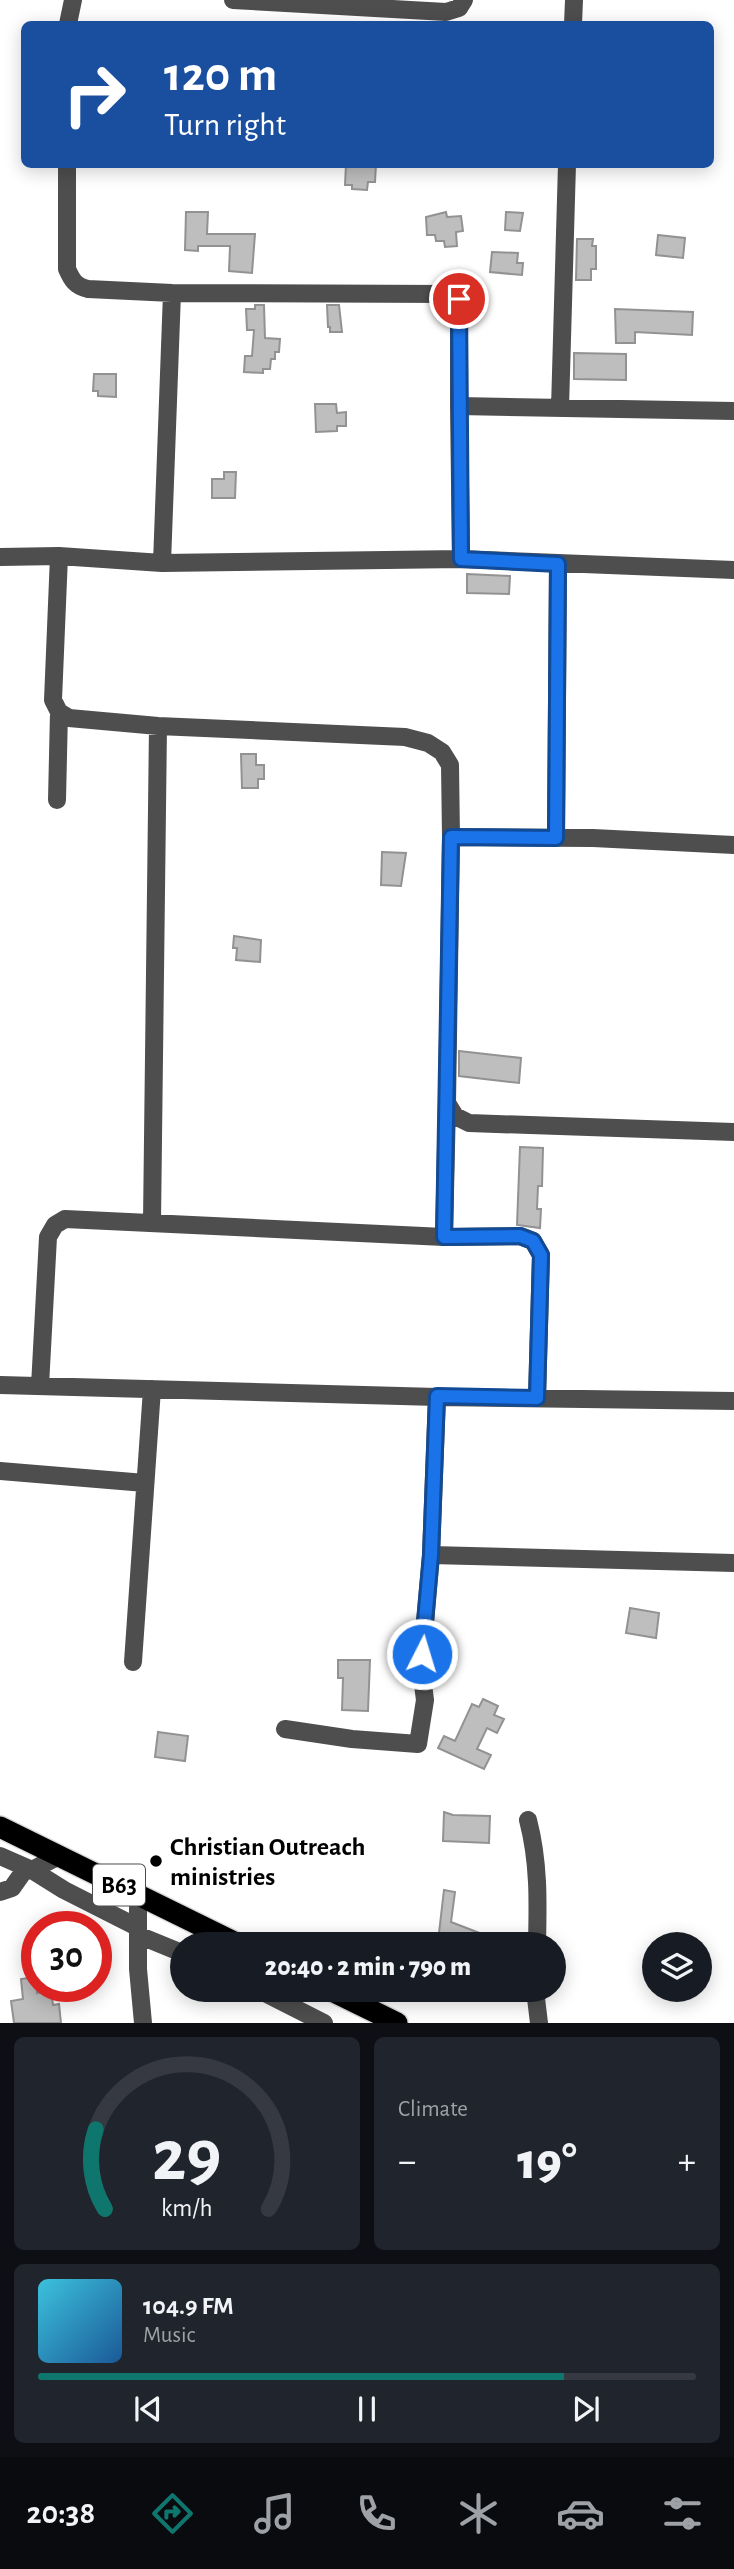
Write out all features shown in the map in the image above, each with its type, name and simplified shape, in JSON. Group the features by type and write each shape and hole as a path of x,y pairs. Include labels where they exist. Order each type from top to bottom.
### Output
{"highway":[{"name":"B63","path":"0,1827 214,1932"},
{"path":"354,2002 397,2023"}],"street":[{"path":"233,0 446,12 459,8 464,0"},
{"path":"573,21 574,0"},
{"path":"69,21 75,2"},
{"path":"67,168 67,269 74,283 88,289 172,293 456,296 459,299 461,559"},
{"path":"560,408 567,168"},
{"path":"162,563 172,293"},
{"path":"459,406 734,411"},
{"path":"57,800 59,712 53,700 59,556"},
{"path":"0,557 59,556 162,563 461,559 734,570"},
{"path":"556,838 558,564"},
{"path":"59,712 69,718 158,726 405,737 428,743 442,752 450,765 451,837 444,1237"},
{"path":"152,1222 158,726"},
{"path":"451,837 734,845"},
{"path":"447,1103 455,1116 469,1123 734,1132"},
{"path":"40,1387 48,1237 55,1225 65,1219 444,1237 520,1236 533,1241 541,1255 537,1398"},
{"path":"0,1385 734,1401"},
{"path":"133,1662 152,1389"},
{"path":"285,1729 352,1739 418,1744 425,1700 421,1669 431,1555 437,1396"},
{"path":"0,1471 145,1483"},
{"path":"431,1555 734,1563"},
{"path":"528,1820 535,1845 539,1888 537,1932"},
{"path":"0,1856 29,1869 170,1947"},
{"path":"0,1892 12,1888 29,1869 58,1856"},
{"path":"138,1895 138,1969 143,2023"},
{"path":"283,2002 324,2023"},
{"path":"536,2002 539,2023"}],"building":[{"path":"346,168 376,168 375,182 368,182 367,190 352,189 352,185 345,185"},
{"path":"186,212 208,212 207,234 255,234 252,273 229,271 230,246 198,246 198,251 185,250"},
{"path":"446,212 447,217 461,216 463,231 456,232 457,246 445,247 444,241 436,241 435,235 427,235 426,217"},
{"path":"506,212 523,213 520,231 505,230"},
{"path":"658,235 685,238 683,258 656,255"},
{"path":"577,239 593,239 592,246 596,246 596,269 591,269 591,280 576,280"},
{"path":"492,252 518,253 517,263 523,263 522,275 490,272"},
{"path":"255,305 264,305 265,338 280,339 279,352 275,352 270,369 263,369 263,373 244,372 245,356 252,356 254,330 247,330 246,309 255,309"},
{"path":"327,305 339,305 342,332 330,332"},
{"path":"615,309 693,312 692,335 635,332 635,343 616,343"},
{"path":"574,353 626,354 626,380 574,379"},
{"path":"94,374 116,374 116,397 98,396 98,391 93,391"},
{"path":"315,404 336,404 337,413 346,412 346,426 337,426 337,431 316,432"},
{"path":"224,472 236,472 235,498 212,498 212,479 224,479"},
{"path":"467,574 510,576 509,594 467,593"},
{"path":"241,754 256,754 256,765 264,765 264,779 258,779 258,788 242,788"},
{"path":"382,852 406,853 401,886 381,885"},
{"path":"234,936 261,940 260,962 236,960"},
{"path":"459,1051 521,1058 519,1083 459,1076"},
{"path":"520,1147 543,1148 542,1186 538,1186 537,1209 541,1209 540,1228 517,1225"},
{"path":"630,1608 659,1613 656,1638 626,1633"},
{"path":"338,1660 370,1660 368,1711 342,1710 343,1678 338,1678"},
{"path":"483,1699 498,1706 494,1715 504,1719 497,1733 487,1728 477,1749 491,1755 484,1769 438,1748 444,1736 455,1741 472,1704 479,1707"},
{"path":"158,1732 188,1736 185,1761 155,1757"},
{"path":"444,1812 453,1815 490,1816 489,1843 443,1841"},
{"path":"444,1890 455,1892 451,1922 477,1932 439,1932"},
{"path":"21,1999 21,2002 59,2004 61,2023 14,2023 11,2001"}],"place":[{"name":"Christian Outreach ministries","path":"156,1861"}],"route":[{"path":"422,1654 431,1555 437,1396 537,1398 541,1255 533,1241 520,1236 444,1237 451,837 556,838 558,564 461,559 459,299"}]}
